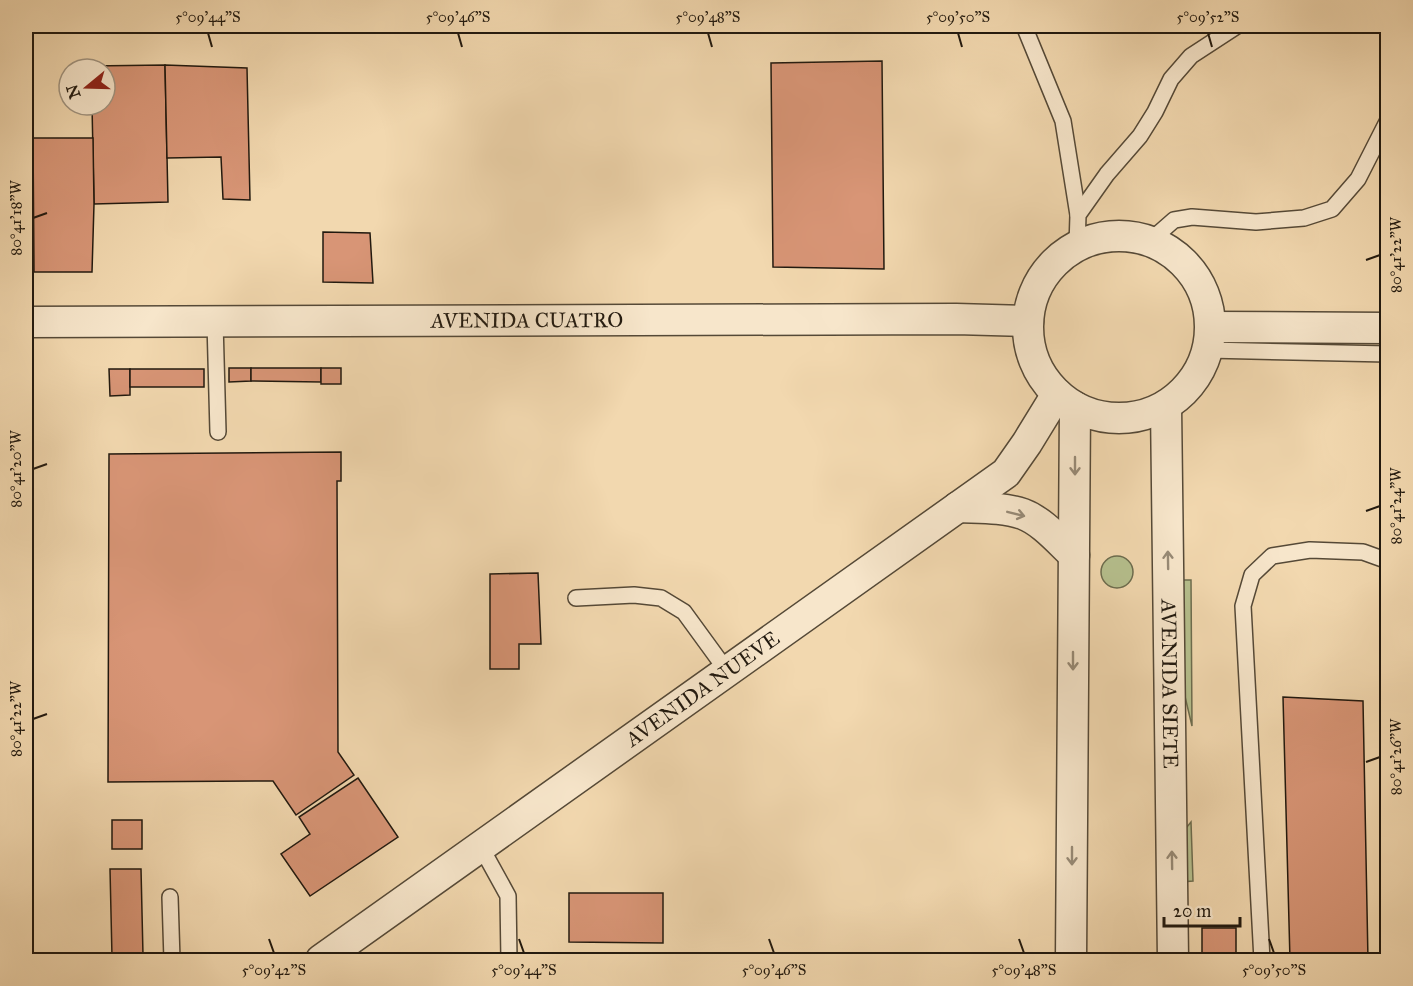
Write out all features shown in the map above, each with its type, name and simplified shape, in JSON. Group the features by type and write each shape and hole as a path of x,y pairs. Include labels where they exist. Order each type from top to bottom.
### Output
{"street":[{"path":"1122,235 1150,241 1185,263 1199,282 1208,304 1209,339 1199,372 1185,391 1166,405 1145,415 1121,419 1098,416 1066,400 1044,378 1034,361 1029,341 1028,321 1032,298 1042,277 1058,259 1077,246 1099,238 1122,235"},
{"name":"AVENIDA CUATRO","path":"26,322 956,319 1028,321"},
{"path":"1209,339 1388,327"},
{"path":"1066,400 1074,555 1071,960"},
{"name":"AVENIDA NUEVE","path":"321,960 1006,473 1027,443 1066,400"},
{"name":"AVENIDA SIETE","path":"1166,405 1173,960"},
{"path":"958,507 1024,514 1074,555"}],"lane":[{"path":"1024,26 1063,121 1078,215 1077,246"},
{"path":"1078,215 1107,174 1140,136 1171,79 1191,56 1237,26"},
{"path":"1150,241 1174,220 1192,217 1256,222 1304,218 1332,209 1358,179 1388,120"},
{"path":"215,321 218,432"},
{"path":"1209,339 1388,354"},
{"path":"1262,960 1243,606 1252,575 1272,556 1310,550 1363,552 1388,561"},
{"path":"576,598 634,595 661,598 684,612 727,671"},
{"path":"481,847 508,896 509,960"},
{"path":"170,897 172,960"}],"green space":[{"path":"1117,556 1128,561 1133,572 1128,583 1117,588 1106,583 1101,572 1106,561"},
{"path":"1179,580 1191,580 1192,726 1182,684"},
{"path":"1191,822 1193,881 1181,882 1182,833"}],"building":[{"path":"882,61 884,269 773,267 771,63"},
{"path":"165,65 168,202 94,204 92,117 117,117 117,66"},
{"path":"165,65 247,68 250,200 223,199 221,157 167,158"},
{"path":"33,138 93,138 92,272 34,272"},
{"path":"323,232 370,233 373,283 323,282"},
{"path":"229,368 251,368 251,381 229,382"},
{"path":"251,368 321,368 321,382 251,381"},
{"path":"321,368 341,368 341,384 321,384"},
{"path":"109,369 130,369 130,395 110,396"},
{"path":"130,369 204,369 204,387 130,387"},
{"path":"341,452 341,481 337,481 338,752 354,775 296,815 273,781 108,782 109,454"},
{"path":"538,573 541,644 519,644 519,669 490,669 490,574"},
{"path":"1283,697 1363,701 1368,960 1290,960"},
{"path":"358,778 398,837 310,896 281,854 310,834 299,817"},
{"path":"112,820 142,820 142,849 112,849"},
{"path":"110,869 141,869 143,955 146,960 114,960 112,957"},
{"path":"569,893 663,893 663,943 569,942"},
{"path":"1202,928 1236,928 1236,954 1202,953"},
{"path":"1202,953 1236,954 1236,960 1202,960"}]}
